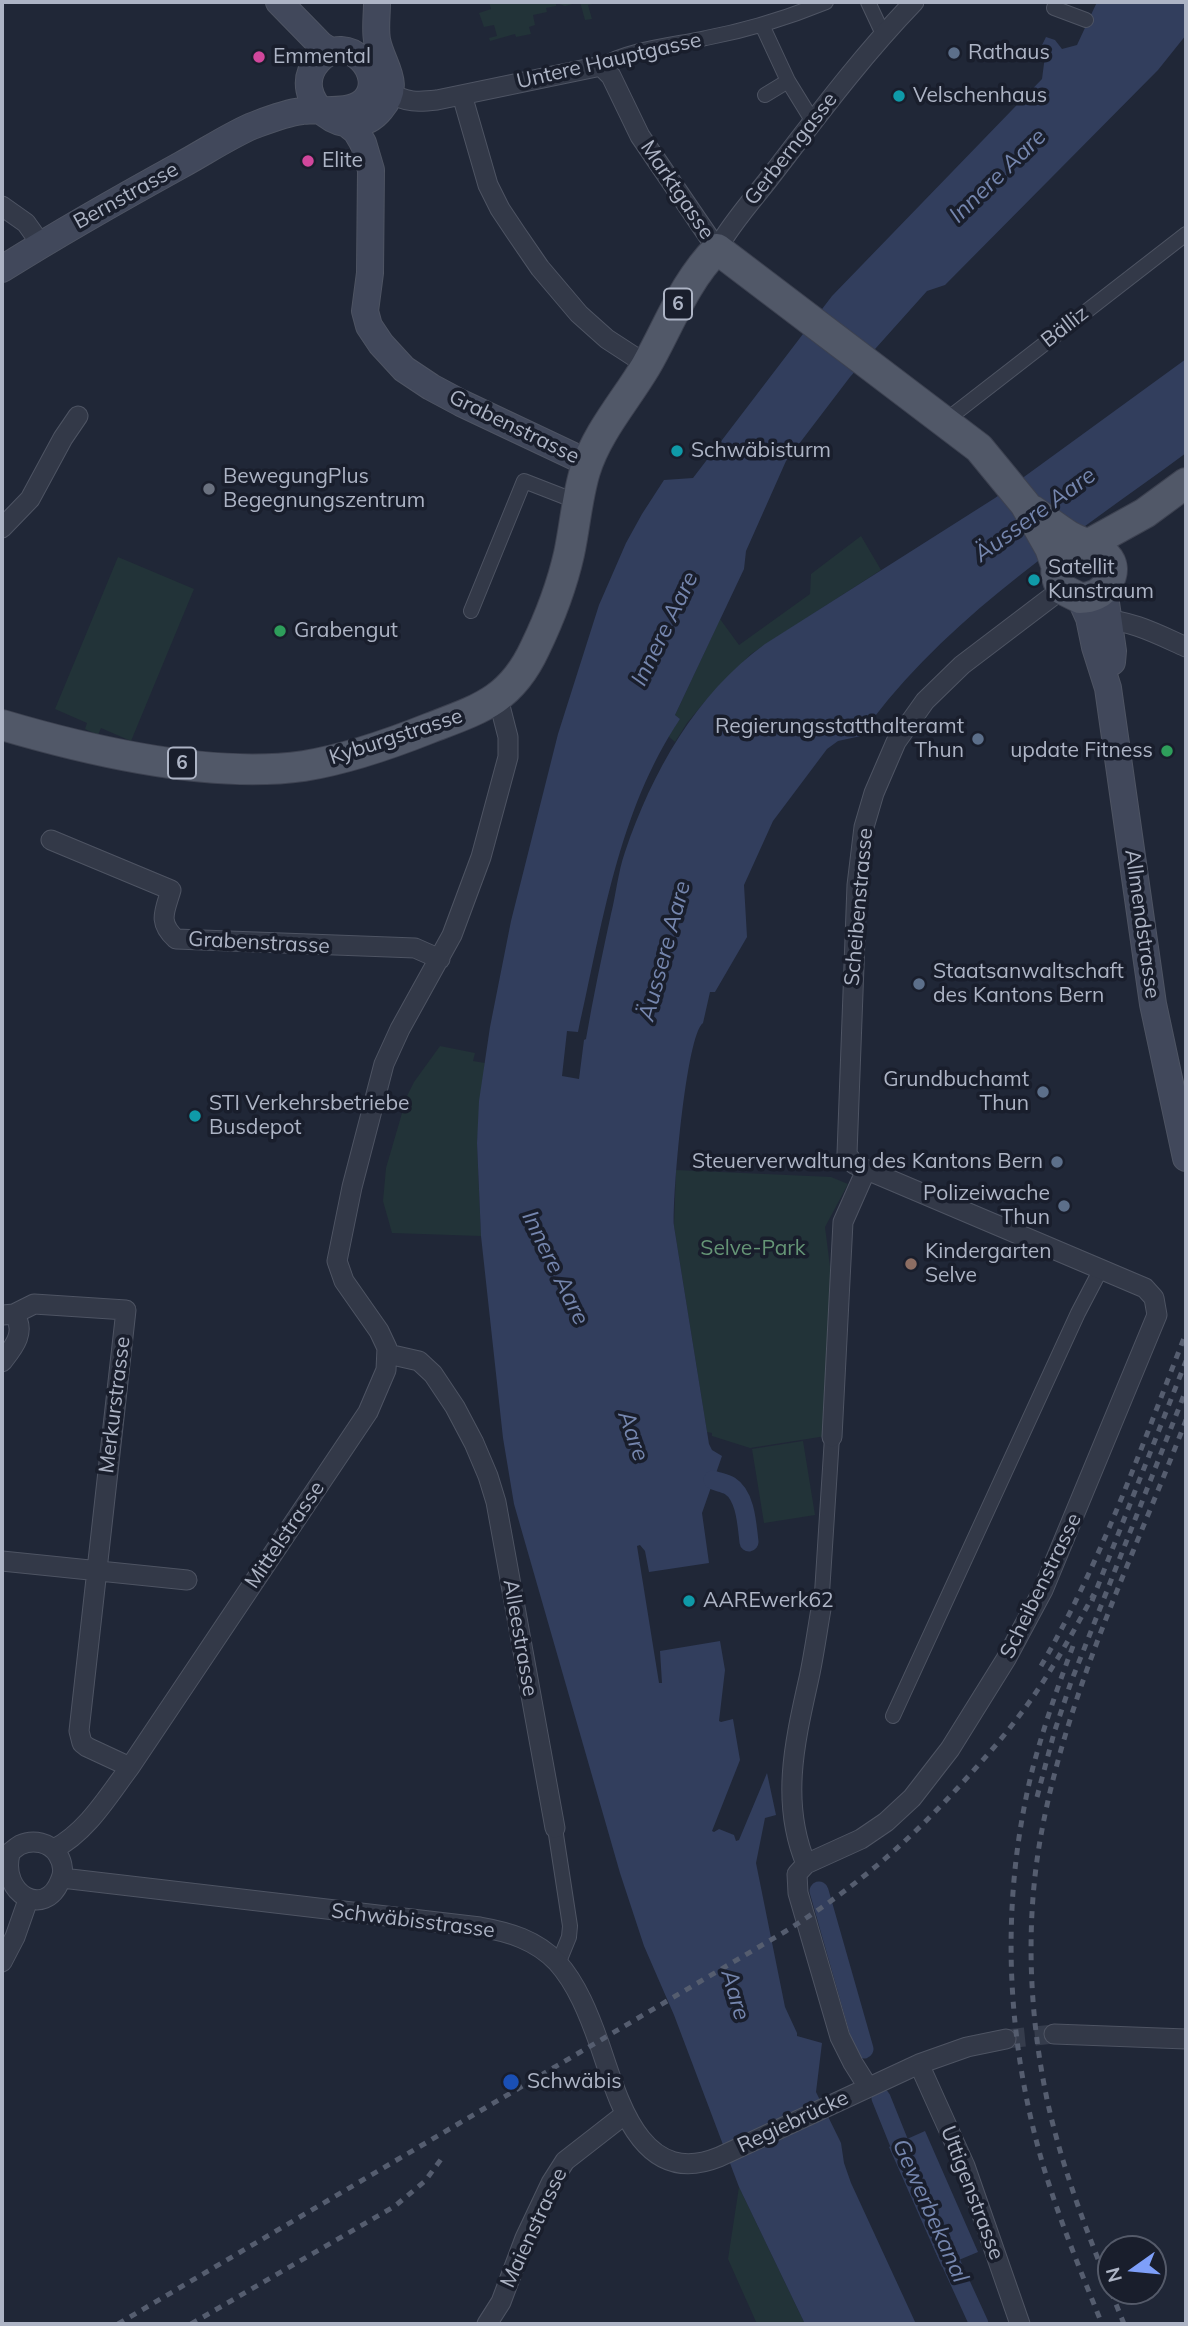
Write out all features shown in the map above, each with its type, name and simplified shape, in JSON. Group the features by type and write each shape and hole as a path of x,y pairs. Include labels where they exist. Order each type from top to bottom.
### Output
{"main road":[{"path":"311,77 321,59 338,51 377,2"},
{"path":"377,2 377,37 391,77 380,84"},
{"path":"283,7 321,45 338,51 351,51 363,60 380,84 383,107 377,114 363,121 333,117 313,98 311,77 283,7"},
{"name":"Bernstrasse","path":"2,269 41,244 251,127 311,77"},
{"name":"Bernstrasse","path":"251,127 297,126 333,117"},
{"name":"Grabenstrasse","path":"333,117 356,131 363,143 371,170 370,273 365,311 369,326 381,344 404,369 461,403 591,457 578,502 565,571 535,648 520,674 498,698"},
{"name":"Marktgasse","path":"717,249 945,421"},
{"name":"6","path":"591,457 647,365 686,289 717,249"},
{"path":"945,421 979,448 1083,575 1145,513 1186,483"},
{"name":"Allmendstrasse","path":"1083,575 1095,647 1108,688 1153,1004 1186,1158"},
{"name":"Kyburgstrasse","path":"2,725 157,760 243,769 278,768 303,766 371,749 467,714 498,698"}],"street":[{"name":"Untere Hauptgasse","path":"380,84 400,99 414,102 462,95 601,66 640,52 762,26 827,2"},
{"path":"867,2 883,34"},
{"name":"Gerberngasse","path":"717,249 728,229 786,150 883,34 914,2"},
{"path":"1055,5 1086,20"},
{"path":"762,26 788,81 813,120"},
{"name":"Marktgasse","path":"601,66 611,76 640,136 717,249"},
{"path":"765,95 788,81"},
{"path":"462,95 481,165 493,197 540,268 594,329 647,365"},
{"path":"2,206 26,223 41,244"},
{"name":"Bälliz","path":"945,421 1186,234"},
{"path":"2,528 30,499 78,416"},
{"path":"471,611 524,481 578,502"},
{"path":"1083,575 1141,626 1186,647"},
{"name":"Scheibenstrasse","path":"807,1864 873,1832 912,1798 950,1749 1012,1648 1043,1590 1157,1315 1157,1304 1150,1292 866,1170 850,1159 846,1147 857,885 864,827 874,793 896,743 925,701 962,665 1083,575"},
{"path":"388,1354 379,1331 339,1272 337,1261 352,1187 384,1064 400,1029 440,959 461,914 481,857 508,757 508,737 498,698"},
{"name":"Grabenstrasse","path":"51,841 171,890 163,919 166,930 176,939 415,948 440,959"},
{"path":"866,1170 842,1222 821,1609 796,1737 791,1795 794,1828 807,1864 797,1874 798,1892 840,2037 853,2063 875,2083"},
{"path":"893,1716 1078,1313 1101,1269"},
{"name":"Merkurstrasse","path":"8,1314 34,1304 126,1310 80,1737 87,1747 130,1767"},
{"name":"Merkurstrasse","path":"2,1362 16,1344 19,1335 18,1319 8,1314"},
{"name":"Mittelstrasse","path":"54,1849 70,1839 90,1819 130,1767 368,1412 386,1370 388,1354"},
{"name":"Alleestrasse","path":"388,1354 419,1361 433,1374 455,1406 488,1476 498,1514 570,1913 570,1926 558,1964"},
{"path":"2,1561 187,1580"},
{"path":"30,1842 54,1849 61,1863 62,1878 50,1895 28,1900 5,1884 6,1855 15,1848 30,1842"},
{"name":"Schwäbisstrasse","path":"62,1878 481,1927 503,1931 527,1940 558,1964 586,2009 624,2115 636,2133 648,2146 676,2162 695,2164 719,2157"},
{"path":"2,1962 15,1937 28,1900"},
{"path":"1054,2034 1186,2039"},
{"name":"Regiebrücke","path":"719,2157 919,2064 967,2047 1006,2039"},
{"name":"Uttigenstrasse","path":"919,2064 965,2166 1020,2324"},
{"name":"Maienstrasse","path":"487,2324 501,2302 525,2238 551,2183 565,2161 624,2115"}],"green space":[{"path":"489,2 580,2 565,6 556,3 556,6 546,8 547,12 533,15 535,25 529,27 531,34 516,37 515,34 490,41 489,38 497,36 494,25 484,27 479,13 491,9"},
{"path":"580,2 602,2 588,5 592,19 585,20"},
{"path":"861,536 881,570 751,654 707,699 675,742 668,736 680,719 675,715 720,619 739,645 810,594 811,574"},
{"path":"118,557 194,589 131,741 101,728 98,735 85,729 87,723 55,709"},
{"path":"440,1046 475,1053 473,1061 485,1063 477,1143 481,1236 392,1233 383,1201 386,1168 407,1096"},
{"name":"Selve-Park","path":"676,1170 831,1177 848,1184 825,1227 834,1298 826,1436 750,1448 707,1432 674,1226"},
{"path":"803,1441 815,1515 764,1523 752,1449"},
{"path":"739,2187 805,2324 757,2324 728,2259"}],"water":[{"path":"1097,2 1186,2 1186,35 1158,70 945,285 927,291 850,377 786,461 746,551 744,569 675,715 680,719 641,792 604,911 578,1032 567,1031 562,1076 579,1079 584,1040 625,852 663,764 679,737 718,686 765,644 995,498 1186,359 1186,453 1060,544 979,609 905,680 872,720 874,728 870,734 838,741 827,749 773,821 744,885 747,937 715,992 710,992 703,1023 691,1056 678,1153 674,1226 709,1444 712,1450 722,1456 702,1513 709,1563 649,1572 645,1551 640,1545 637,1546 659,1683 662,1683 660,1651 720,1641 725,1670 719,1721 733,1719 740,1760 712,1831 719,1829 734,1835 736,1841 739,1840 767,1773 776,1815 765,1818 756,1863 785,2007 797,2036 822,2043 816,2092 841,2143 851,2183 916,2324 805,2324 739,2187 674,2015 644,1946 620,1873 514,1504 503,1438 481,1236 477,1143 479,1101 490,1027 511,921 558,734 599,605 642,514 664,480 693,478 832,296 1042,79 1045,56 1040,49 1046,37 1055,40 1062,49 1077,45"},
{"path":"925,2131 978,2252 942,2267 889,2147"}],"waterway":[{"path":"713,1480 730,1486 739,1497 745,1512 749,1542"},
{"name":"Gewerbekanal","path":"819,1891 864,2049"},
{"name":"Gewerbekanal","path":"881,2098 908,2165"},
{"name":"Gewerbekanal","path":"941,2241 979,2324"}],"tunnel":[{"path":"1006,2039 1054,2034"}],"railway":[{"path":"1041,1666 1102,1544 1186,1333"},
{"path":"1092,1601 1186,1361"},
{"path":"1037,1797 1071,1682 1186,1390"},
{"path":"1124,2324 1072,2188 1048,2104 1033,2003 1033,1902 1041,1835 1067,1729 1104,1624 1186,1420"},
{"path":"118,2324 786,1931 836,1898 923,1824 1013,1725 1040,1687 1094,1594"},
{"path":"1073,1646 1042,1736 1022,1817 1015,1867 1011,1967 1014,2017 1030,2116 1056,2205 1102,2324"},
{"path":"191,2324 395,2206 425,2181 442,2158"}],"place":[{"name":"Rathaus","path":"954,53"},
{"name":"Emmental","path":"259,57"},
{"name":"Velschenhaus","path":"899,96"},
{"name":"Elite","path":"308,161"},
{"name":"Schwäbisturm","path":"677,451"},
{"name":"BewegungPlus Begegnungszentrum","path":"209,489"},
{"name":"Satellit Kunstraum","path":"1034,580"},
{"name":"Grabengut","path":"280,631"},
{"name":"Regierungsstatthalteramt Thun","path":"978,739"},
{"name":"update Fitness","path":"1167,751"},
{"name":"Staatsanwaltschaft des Kantons Bern","path":"919,984"},
{"name":"Grundbuchamt Thun","path":"1043,1092"},
{"name":"STI Verkehrsbetriebe Busdepot","path":"195,1116"},
{"name":"Steuerverwaltung des Kantons Bern","path":"1057,1162"},
{"name":"Polizeiwache Thun","path":"1064,1206"},
{"name":"Kindergarten Selve","path":"911,1264"},
{"name":"AAREwerk62","path":"689,1601"},
{"name":"Schwäbis","path":"511,2082"}],"water label":[{"name":"Innere Aare","path":"998,176"},
{"name":"Äussere Aare","path":"1035,515"},
{"name":"Innere Aare","path":"665,629"},
{"name":"Äussere Aare","path":"665,951"},
{"name":"Innere Aare","path":"555,1268"},
{"name":"Aare","path":"633,1436"},
{"name":"Aare","path":"735,1995"}]}
